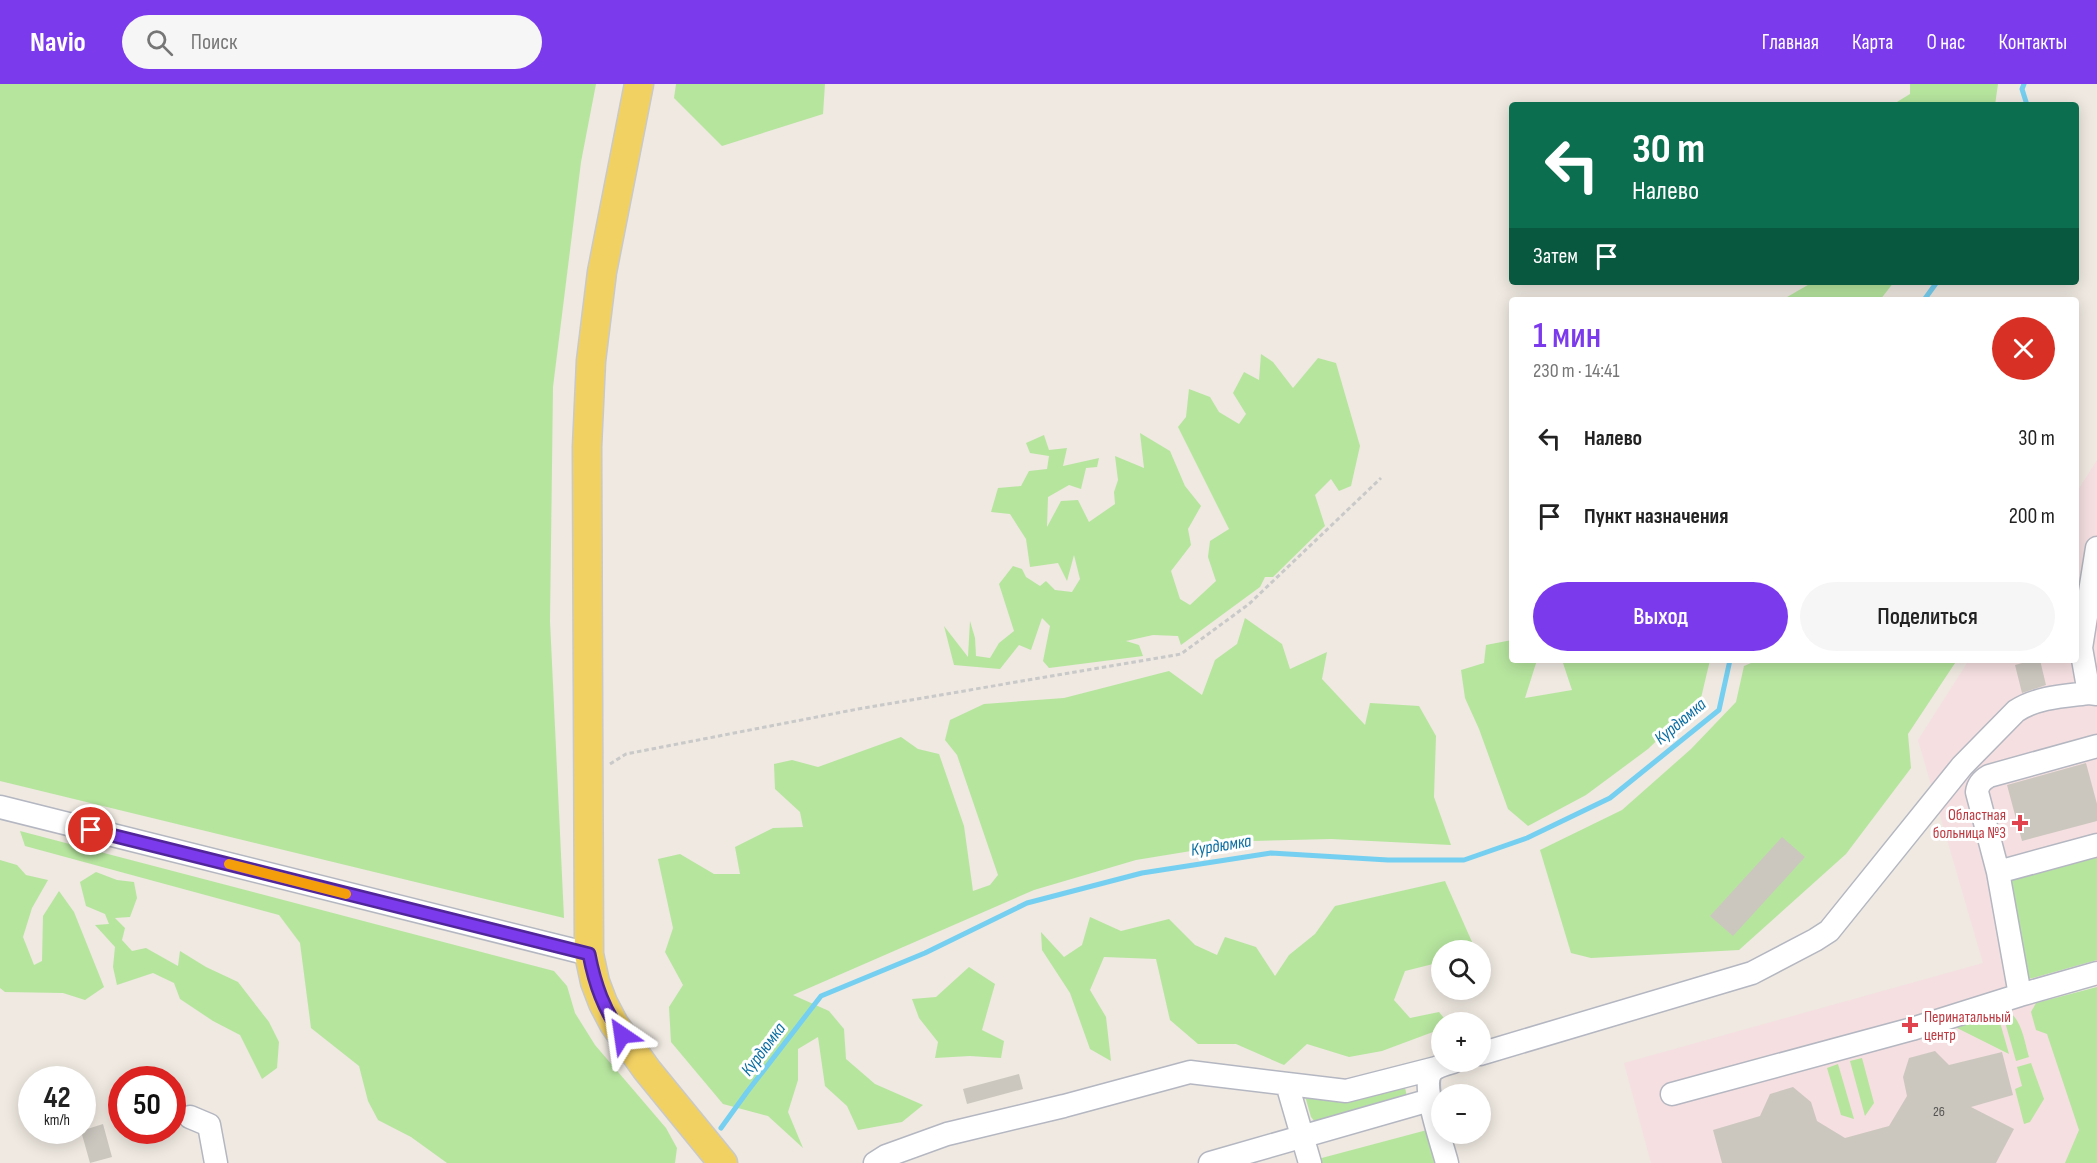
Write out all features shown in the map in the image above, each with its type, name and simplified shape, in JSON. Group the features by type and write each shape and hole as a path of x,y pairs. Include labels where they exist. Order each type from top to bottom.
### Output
{"main road":[{"path":"639,84 602,272 591,361 587,447 589,954 595,982 614,1024 647,1070 723,1163"}],"street":[{"path":"1491,1051 1752,973 1815,940 1829,930 1962,766 2016,711 2025,705 2042,700 2093,693 2081,648 2097,548"},
{"path":"2020,995 1998,872 1977,792 1978,786 1989,776 2097,746"},
{"path":"0,807 589,954"},
{"path":"1998,872 2097,845"},
{"path":"1672,1094 1912,1029 2097,973"},
{"path":"875,1163 886,1156 947,1134 1190,1072 1346,1091 1431,1069"},
{"path":"1432,1072 1428,1078 1430,1100 1447,1163"},
{"path":"1287,1084 1310,1163"},
{"path":"1210,1163 1430,1100"},
{"path":"190,1117 209,1125 216,1163"}],"path":[{"path":"588,779 626,754 858,709 1181,654 1250,604 1381,478"}],"shaded area":[{"name":"Перинатальный центр","path":"2097,460 2097,906 2048,967 2044,978 2097,1133 2085,1163 1651,1163 1624,1063 1983,963 1918,740 1967,663 2079,663 2079,488"}],"green space":[{"path":"0,84 596,84 581,162 553,387 550,621 564,918 0,781"},
{"path":"676,84 825,84 823,114 722,146 674,98"},
{"path":"1910,84 1998,84 1995,102 1897,102 1910,94"},
{"path":"1808,285 1892,285 1882,297 1787,297"},
{"path":"1261,354 1273,362 1293,388 1318,358 1336,363 1360,446 1351,486 1339,491 1331,479 1315,495 1325,526 1273,577 1265,577 1260,587 1181,645 1178,636 1153,635 1126,641 1139,645 1143,656 1049,668 1043,661 1050,626 1042,618 1031,650 1019,645 1000,669 954,665 944,626 968,657 970,621 975,638 976,656 990,658 999,643 1014,631 999,584 1013,566 1022,569 1026,577 1040,586 1046,581 1055,590 1072,592 1080,579 1074,555 1067,581 1058,563 1030,567 1026,539 1010,514 991,512 998,488 1021,486 1029,471 1047,469 1049,456 1030,453 1026,443 1044,435 1049,450 1067,448 1063,466 1099,458 1097,467 1086,468 1081,489 1069,485 1048,497 1047,527 1061,501 1078,500 1089,522 1115,504 1114,492 1118,480 1115,456 1144,468 1140,433 1170,451 1185,486 1201,506 1188,529 1191,545 1171,571 1180,599 1190,605 1216,581 1208,557 1210,541 1229,529 1178,427 1186,417 1189,389 1210,397 1219,412 1239,424 1246,414 1233,393 1244,372 1259,380"},
{"path":"1245,618 1282,644 1290,669 1327,652 1322,679 1365,725 1370,703 1419,706 1436,736 1434,797 1451,845 1331,839 1252,841 1136,860 1034,890 793,995 829,1011 844,1029 846,1059 875,1084 923,1105 902,1122 858,1130 847,1106 825,1086 818,1037 798,1049 798,1080 788,1112 803,1148 768,1116 723,1104 671,1042 669,1007 683,985 665,952 673,928 658,859 680,854 714,874 740,874 735,847 773,828 803,827 800,812 775,789 774,764 792,760 818,767 901,737 918,749 939,754 964,826 973,891 990,885 998,875 957,755 945,740 950,720 984,704 1064,698 1169,671 1202,695 1215,660 1237,644"},
{"path":"1509,641 1509,663 1536,663 1525,698 1572,690 1563,663 1709,663 1701,698 1648,749 1586,795 1528,826 1508,809 1479,729 1465,698 1461,670 1484,663 1486,645"},
{"path":"1751,663 1955,663 1908,734 1911,768 1846,854 1739,950 1591,958 1571,953 1540,850 1622,810 1691,749 1736,702 1744,666"},
{"path":"20,831 554,971 567,986 575,1013 595,1045 666,1128 677,1148 675,1163 447,1163 411,1137 378,1120 368,1101 359,1066 311,1028 300,943 279,915 25,846"},
{"path":"2097,856 2097,960 2029,979 2010,882 2015,877"},
{"path":"0,860 17,865 26,875 48,880 32,908 23,937 34,965 42,961 43,916 59,891 74,912 104,987 85,1000 63,993 5,992 0,988"},
{"path":"96,872 117,880 134,882 137,898 130,917 115,918 125,928 122,940 132,951 146,948 178,966 180,951 206,967 238,982 269,1022 279,1042 277,1068 262,1079 240,1035 213,1021 180,999 174,983 153,973 117,985 113,967 115,947 95,925 109,924 105,914 86,906 80,882"},
{"path":"1445,881 1471,940 1431,940 1431,964 1405,971 1394,1000 1410,1018 1431,1014 1431,1033 1382,1051 1349,1057 1307,1044 1284,1065 1236,1044 1198,1044 1170,1020 1156,959 1104,957 1090,990 1106,1017 1111,1061 1090,1049 1070,993 1042,950 1041,932 1064,957 1082,945 1090,917 1121,931 1169,919 1195,945 1217,955 1225,937 1256,947 1275,976 1289,955 1315,934 1335,906"},
{"path":"969,967 995,984 982,1030 1004,1041 1001,1058 970,1056 935,1058 938,1042 919,1018 912,999 936,997"},
{"path":"2097,987 2097,1163 2065,1163 2079,1130 2047,1034 2036,1030 2031,1012 2036,1003"},
{"path":"2006,1010 2016,1018 2019,1024 2029,1057 2016,1061 2002,1011"},
{"path":"1997,1012 2009,1054 1951,1025"},
{"path":"1862,1058 1874,1103 1865,1116 1850,1061"},
{"path":"2031,1063 2044,1099 2030,1122 2024,1124 2015,1089 2022,1086 2017,1067"},
{"path":"1838,1064 1854,1119 1841,1115 1827,1068"},
{"path":"1404,1083 1407,1097 1316,1123 1311,1117 1303,1089"},
{"path":"1427,1130 1431,1144 1433,1144 1442,1163 1316,1163 1318,1159"}],"building":[{"path":"2041,663 2046,685 2022,693 2015,665"},
{"path":"2086,763 2097,804 2097,821 2022,841 2007,785"},
{"path":"1782,837 1805,857 1733,936 1710,916"},
{"path":"1935,1051 1949,1065 2002,1052 2013,1095 1971,1107 2014,1129 1996,1163 1722,1163 1713,1130 1760,1116 1770,1094 1793,1087 1811,1102 1817,1121 1845,1138 1889,1126 1907,1096 1903,1077 1909,1058"},
{"path":"1019,1074 1023,1089 967,1104 963,1089"},
{"path":"103,1124 112,1157 90,1163 85,1144 96,1144 96,1126"}],"waterway":[{"name":"Курдюмка","path":"2024,84 2022,89 2026,102"},
{"name":"Курдюмка","path":"1926,297 1935,285"},
{"name":"Курдюмка","path":"721,1128 821,996 925,953 1027,903 1142,873 1271,853 1388,860 1464,860 1527,838 1610,798 1719,710 1729,663"}],"slow traffic":[{"path":"229,864 346,894"}],"place":[{"name":"Областная больница №3","path":"2020,823"},
{"name":"Перинатальный центр","path":"1910,1025"}],"route":[{"path":"91,830 589,954 595,982 603,1003 622,1035"}]}
